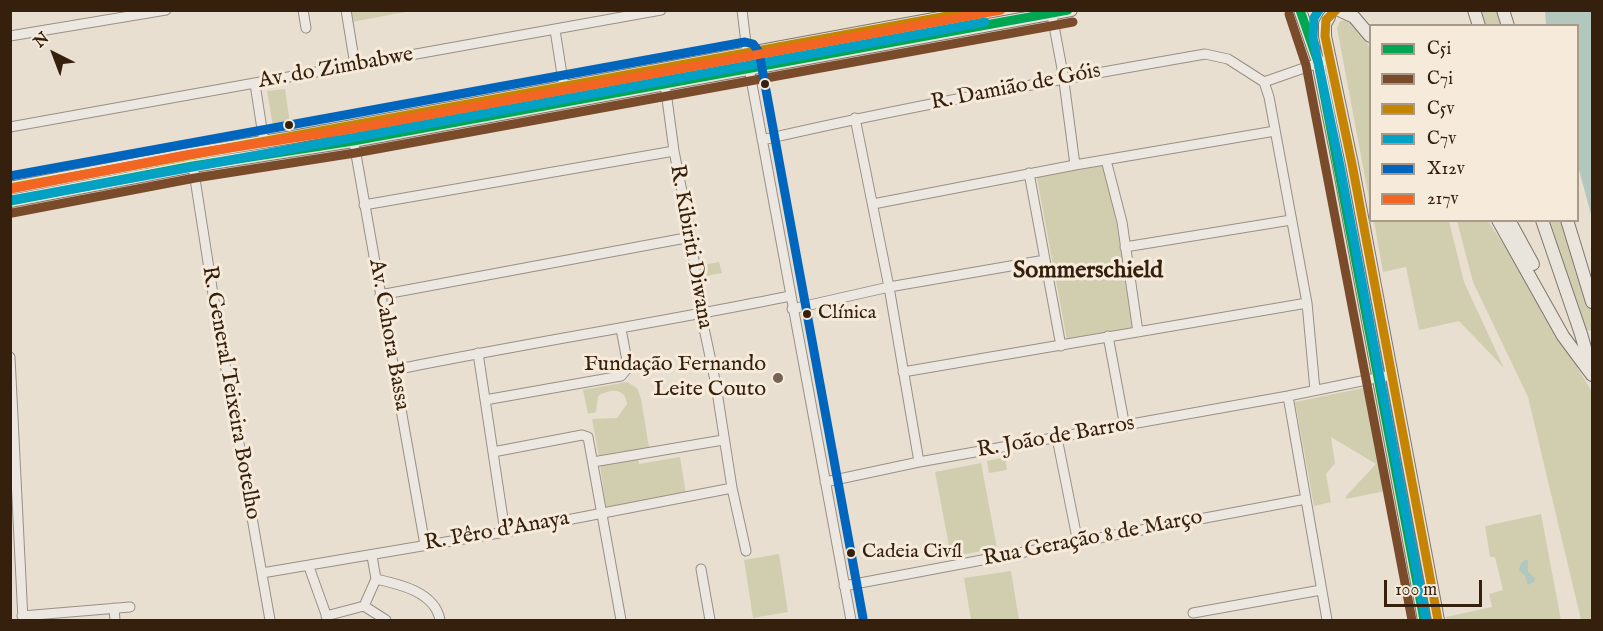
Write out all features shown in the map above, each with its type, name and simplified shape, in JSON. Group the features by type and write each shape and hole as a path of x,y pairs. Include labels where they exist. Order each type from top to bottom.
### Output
{"main road":[{"path":"10,188 184,154 264,142 983,10"},
{"path":"10,201 193,166 353,141 1071,10"},
{"path":"1361,10 1369,29"},
{"path":"1301,12 1311,17 1334,13 1354,17 1369,29"},
{"path":"1301,12 1318,62 1359,269 1398,485 1426,595 1438,621"},
{"path":"1334,13 1325,30 1413,483 1426,595 1424,621"},
{"path":"1339,166 1352,164"},
{"path":"1499,222 1558,327 1592,376"},
{"path":"1510,222 1559,320 1570,331 1587,334"},
{"path":"1543,222 1587,334 1592,376"},
{"path":"1568,222 1593,302"},
{"path":"1359,269 1371,267"},
{"path":"1398,485 1413,483"}],"street":[{"path":"10,36 166,10"},
{"path":"303,10 306,28"},
{"path":"345,10 355,65"},
{"name":"Av. do Zimbabwe","path":"10,127 661,10"},
{"path":"742,10 749,68 850,621"},
{"path":"1051,12 1075,165"},
{"path":"555,30 564,87"},
{"name":"R. Damião de Góis","path":"762,140 855,118 1205,54 1228,59 1264,82"},
{"path":"1315,390 1307,303 1269,97 1264,82 1318,62 1332,60"},
{"path":"255,84 264,142"},
{"name":"R. Kibiriti Diwana","path":"665,84 674,151 691,237 701,314 716,385 732,488 746,551"},
{"path":"855,118 889,287 919,462"},
{"name":"Av. Cahora Bassa","path":"351,126 425,545"},
{"path":"873,204 1029,173 1275,131"},
{"path":"364,205 674,151"},
{"path":"1106,160 1122,222 1138,332"},
{"name":"R. General Teixeira Botelho","path":"193,166 215,307 270,621"},
{"path":"1029,173 1061,346"},
{"path":"1125,247 1291,220"},
{"path":"380,295 691,237"},
{"path":"792,309 889,287 1045,260"},
{"path":"394,370 790,296"},
{"path":"903,372 1307,303"},
{"path":"485,400 621,376 628,366 621,329"},
{"path":"1108,336 1125,427"},
{"path":"478,353 505,532"},
{"path":"10,357 15,532 23,618 80,616 97,610 130,607"},
{"name":"R. João de Barros","path":"825,482 919,462 1125,427 1392,375"},
{"path":"1288,396 1327,621"},
{"path":"494,452 582,435 588,437 621,621"},
{"path":"1058,438 1078,543"},
{"path":"593,462 723,440"},
{"name":"R. Pêro d'Anaya","path":"262,573 309,567 505,532 732,488"},
{"name":"Rua Geração 8 de Março","path":"844,586 1306,499"},
{"path":"309,567 327,618 364,606 376,579 372,556"},
{"path":"701,569 710,621"},
{"path":"376,579 399,584 422,595 432,604 440,621"},
{"path":"1193,613 1321,590"},
{"path":"10,602 22,600"},
{"path":"364,606 386,621"},
{"path":"114,608 115,621"},
{"path":"97,610 98,621"}],"shaded area":[{"path":"349,10 411,11 351,22"},
{"path":"1477,11 1501,11 1505,24 1482,24"},
{"path":"1545,11 1592,11 1592,218 1579,170 1579,24 1546,24"},
{"path":"1340,21 1352,22 1369,47 1369,199 1337,28"},
{"path":"285,89 290,123 273,126 267,91"},
{"path":"1105,160 1135,327 1067,340 1036,173"},
{"path":"1374,222 1449,222 1464,282 1504,368 1459,321 1419,330 1406,267 1383,272"},
{"path":"1457,222 1489,222 1517,265 1592,392 1592,620 1581,620 1528,397 1473,282"},
{"path":"1546,222 1565,222 1592,309 1592,329 1586,330"},
{"path":"719,262 722,273 706,276 703,265"},
{"path":"627,382 637,388 641,398 649,448 599,457 592,419 617,418 627,404 626,398 620,392 607,392 598,396 596,412 588,414 583,390"},
{"path":"1368,387 1390,490 1346,499 1346,496 1376,464 1331,437 1335,463 1326,474 1331,502 1314,506 1295,402"},
{"path":"680,457 686,494 606,507 600,465 638,459 639,464"},
{"path":"1005,457 1007,470 989,473 987,461"},
{"path":"981,463 997,548 951,557 935,472"},
{"path":"1541,514 1561,620 1447,620 1446,617 1492,607 1489,594 1503,590 1495,557 1490,557 1485,526"},
{"path":"779,554 788,612 753,618 744,560"},
{"path":"1528,560 1528,572 1535,578 1535,581 1528,585 1525,576 1519,570 1521,563"},
{"path":"1011,571 1019,620 971,620 964,578"}],"transit line":[{"name":"C5v","path":"10,188 980,10"},
{"name":"217v","path":"10,189 191,154 351,129 1001,10"},
{"name":"C5i","path":"10,201 193,166 353,141 1068,10"},
{"name":"C5i","path":"1300,10 1318,62 1424,620"},
{"name":"C7v","path":"1319,10 1314,18 1313,38 1340,166 1426,620"},
{"name":"C5v","path":"1336,10 1326,20 1325,36 1352,164 1438,620"},
{"name":"C7i","path":"1289,14 1306,65 1412,620"},
{"name":"C7v","path":"12,200 985,22"},
{"name":"C7i","path":"12,213 195,178 355,153 1073,22"},
{"name":"X12v","path":"10,176 745,42 753,44 759,52 863,618"}],"place":[{"name":"Clínica","path":"807,314"},
{"name":"Fundação Fernando Leite Couto","path":"778,378"},
{"name":"Cadeia Civíl","path":"851,553"}],"district":[{"name":"Sommerschield","path":"1088,272"}]}
